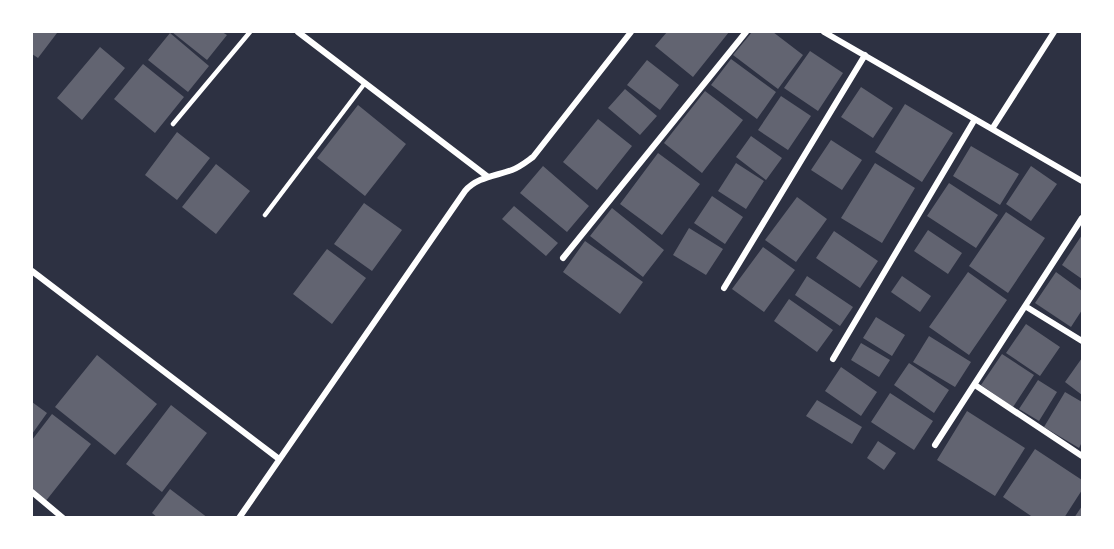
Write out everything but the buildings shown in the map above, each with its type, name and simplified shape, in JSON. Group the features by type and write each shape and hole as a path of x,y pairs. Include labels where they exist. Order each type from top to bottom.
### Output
{"street":[{"path":"298,32 488,177"},
{"path":"239,518 465,191 474,182 513,170 524,165 533,157 631,32"},
{"path":"563,258 746,32"},
{"path":"824,32 1083,181"},
{"path":"992,129 1054,32"},
{"path":"724,288 865,55"},
{"path":"833,359 975,119"},
{"path":"935,445 1083,218"},
{"path":"32,271 279,459"},
{"path":"1025,306 1083,341"},
{"path":"975,385 1083,456"},
{"path":"32,492 63,518"}],"lane":[{"path":"173,124 250,32"},
{"path":"265,215 365,83"}]}
